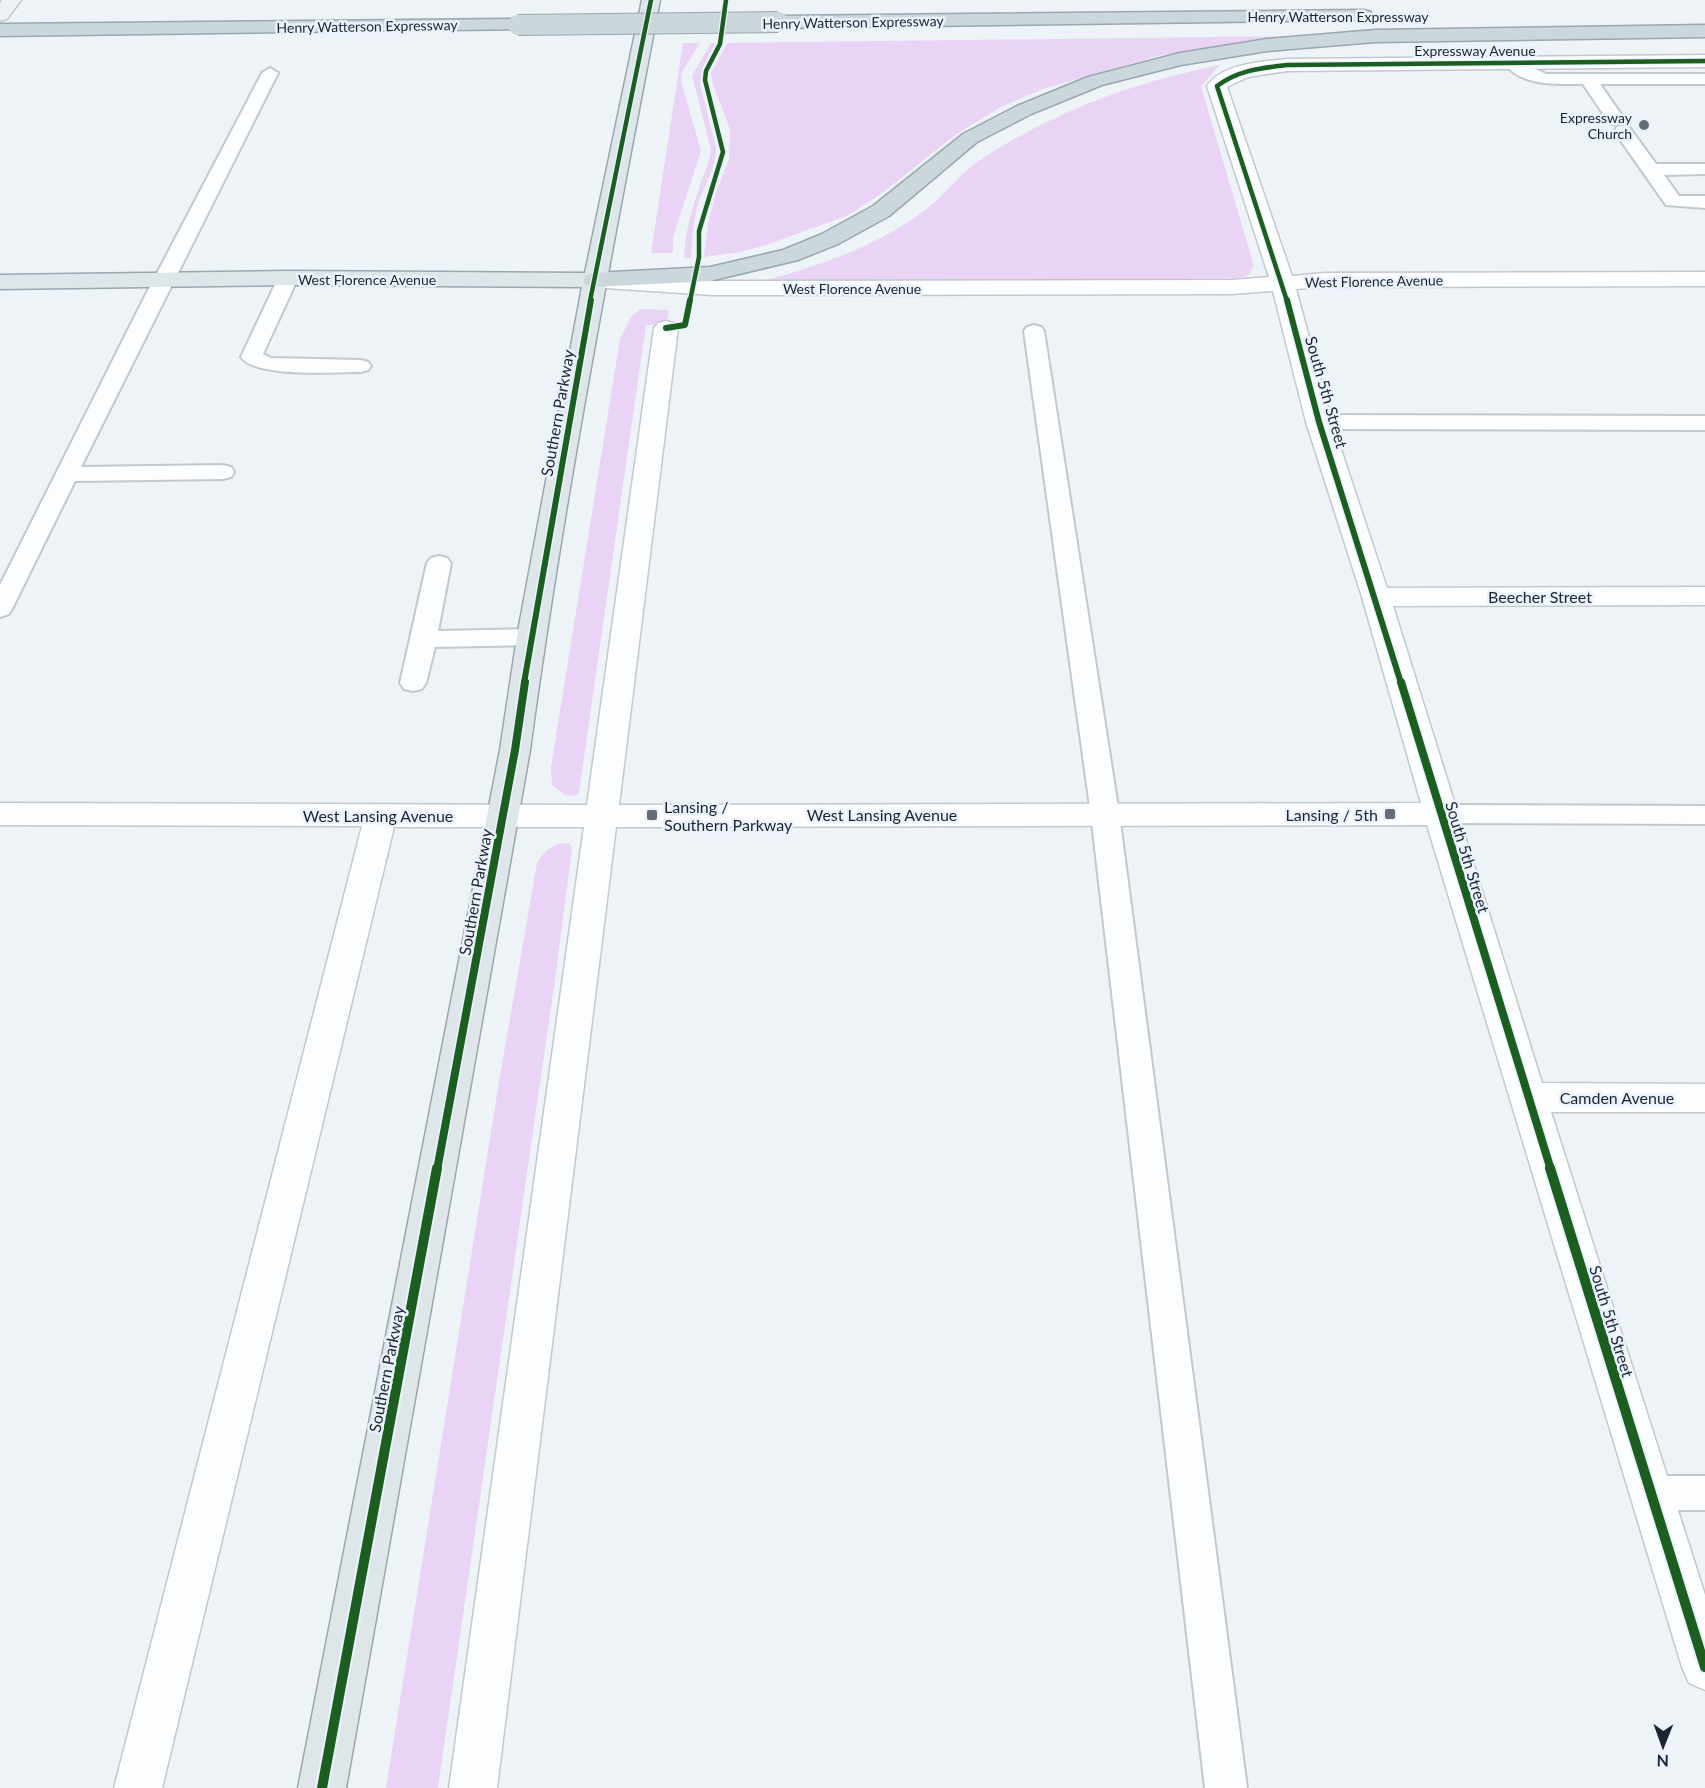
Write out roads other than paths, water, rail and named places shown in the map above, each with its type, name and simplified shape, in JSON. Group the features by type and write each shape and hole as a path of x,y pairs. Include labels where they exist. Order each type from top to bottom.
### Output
{"highway":[{"name":"Henry Watterson Expressway","path":"0,30 1387,16"},
{"path":"594,280 710,274 790,255 830,239 881,211 970,138 1024,110 1095,81 1180,59 1266,45 1375,36 1705,31"}],"main road":[{"path":"0,15 12,0"},
{"name":"Southern Parkway","path":"322,1788 515,750 531,637 594,280 603,248 651,0"},
{"name":"West Florence Avenue","path":"0,282 162,282 288,278 594,280"}],"street":[{"name":"Expressway Avenue","path":"1246,71 1287,65 1705,62"},
{"name":"South 5th Street","path":"1246,71 1224,79 1217,86 1283,284 1319,422 1376,597 1440,814 1705,1666"},
{"name":"West Florence Avenue","path":"594,280 712,288 1232,287 1325,280 1705,279"},
{"path":"473,1788 666,328"},
{"name":"Beecher Street","path":"1376,597 1705,596"},
{"name":"West Lansing Avenue","path":"0,814 502,816 1440,814"},
{"path":"138,1788 381,815"},
{"name":"Camden Avenue","path":"1528,1097 1705,1098"}],"lane":[{"path":"1512,63 1534,76 1545,79 1705,79"},
{"path":"0,609 162,282 270,73"},
{"path":"1589,80 1673,201 1705,202"},
{"path":"1651,170 1705,169"},
{"path":"288,278 250,357 268,364 361,366"},
{"path":"1034,331 1105,814 1226,1788"},
{"path":"1319,422 1705,423"},
{"path":"67,474 223,472"},
{"path":"413,683 438,563"},
{"path":"424,639 531,637"},
{"path":"1440,814 1705,814"},
{"path":"1651,1493 1705,1493"}],"place":[{"name":"Expressway Church","path":"1644,125"},
{"name":"Lansing / 5th","path":"1390,814"},
{"name":"Lansing / Southern Parkway","path":"652,815"}]}
